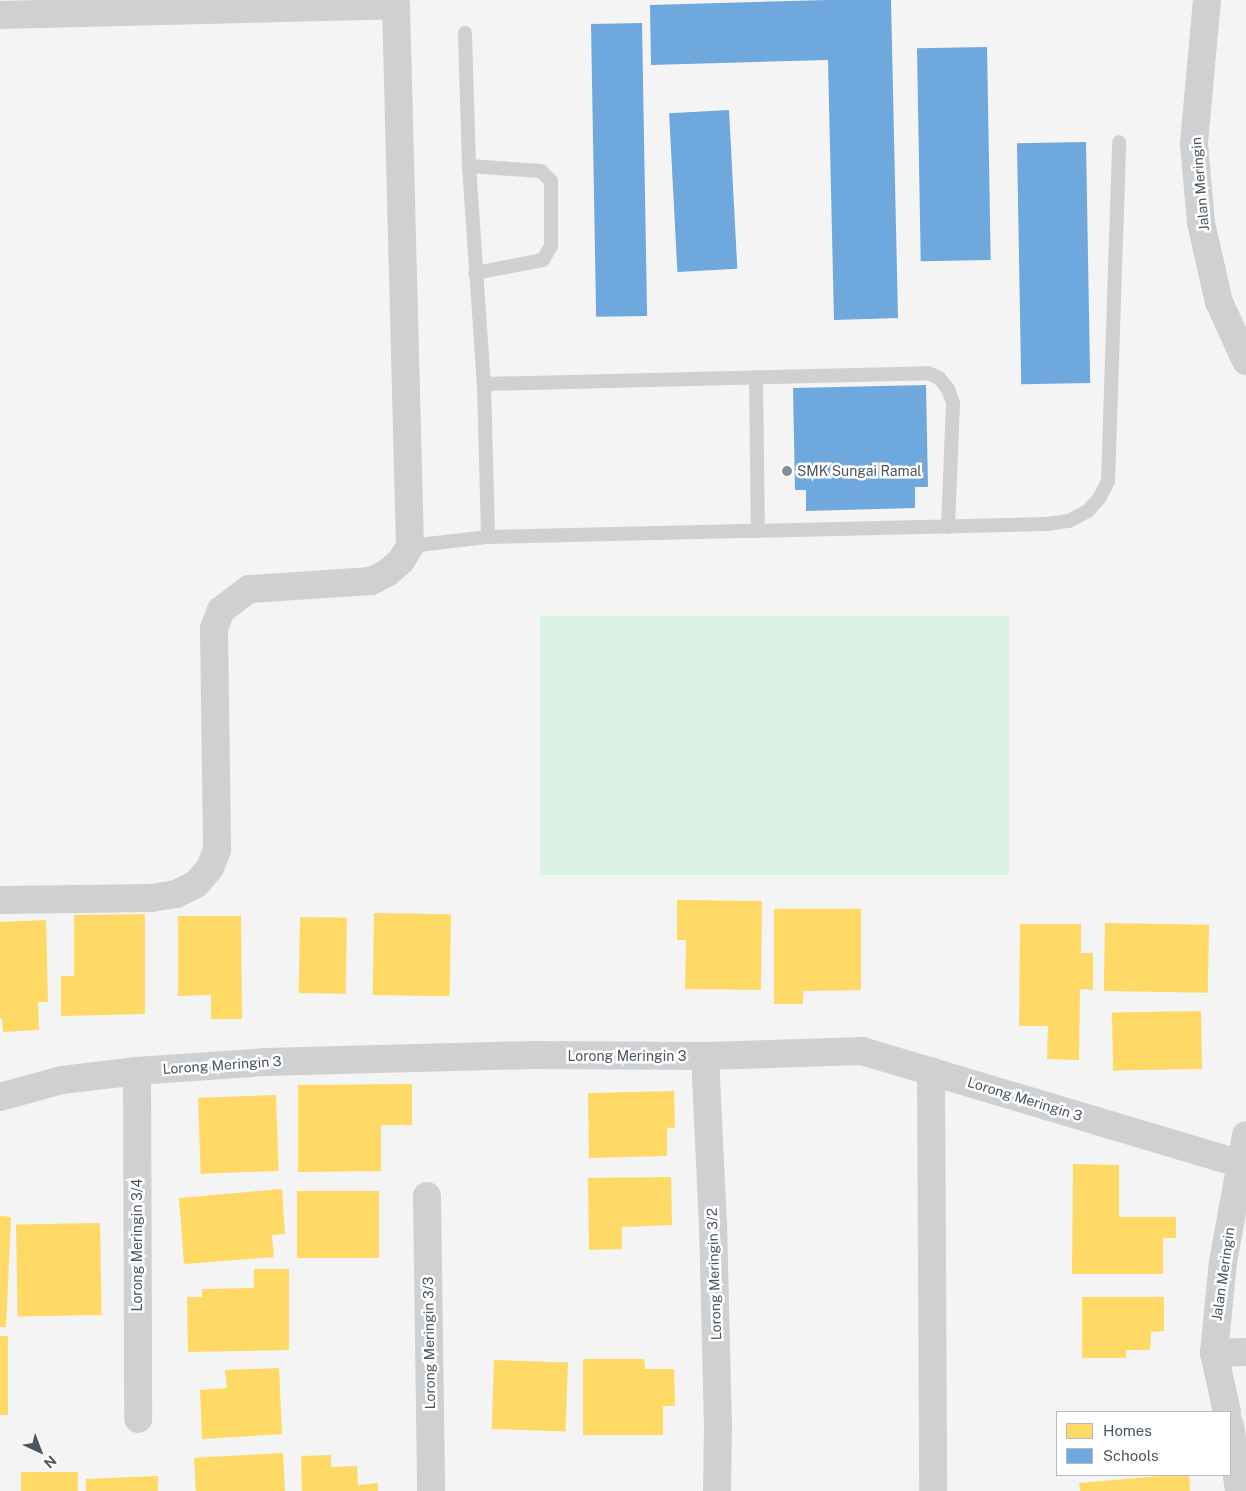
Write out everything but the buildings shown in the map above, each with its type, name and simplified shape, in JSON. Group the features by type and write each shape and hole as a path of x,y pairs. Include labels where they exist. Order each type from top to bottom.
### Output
{"street":[{"name":"Jalan Meringin","path":"1207,0 1194,144 1200,223 1220,302 1246,361"},
{"path":"0,15 396,5 410,546 401,561 387,573 371,581 249,589 222,610 214,628 217,850 210,868 196,884 176,894 152,898 0,900"},
{"name":"Lorong Meringin 3","path":"0,1097 62,1080 137,1071 305,1061 534,1055 705,1056 862,1050 1148,1138 1241,1164"},
{"name":"Lorong Meringin 3/2","path":"705,1056 714,1263 717,1491"},
{"name":"Lorong Meringin 3/4","path":"137,1071 138,1419"},
{"path":"931,1071 933,1491"},
{"name":"Jalan Meringin","path":"1227,1411 1214,1353 1223,1262 1246,1135"},
{"name":"Lorong Meringin 3/3","path":"427,1196 431,1491"},
{"path":"1214,1353 1246,1352"},
{"path":"1231,1432 1239,1491"}],"lane":[{"path":"465,33 469,166 484,384 488,537"},
{"path":"410,546 488,537 1047,524 1069,520 1088,511 1100,497 1108,481 1119,142"},
{"path":"469,166 541,171 551,181 551,246 543,260 475,273"},
{"path":"484,384 928,373 939,378 948,389 953,403 948,527"},
{"path":"756,377 758,531"}],"green space":[{"path":"540,616 1009,616 1009,875 540,875"}],"place":[{"name":"SMK Sungai Ramal","path":"787,471"}]}
